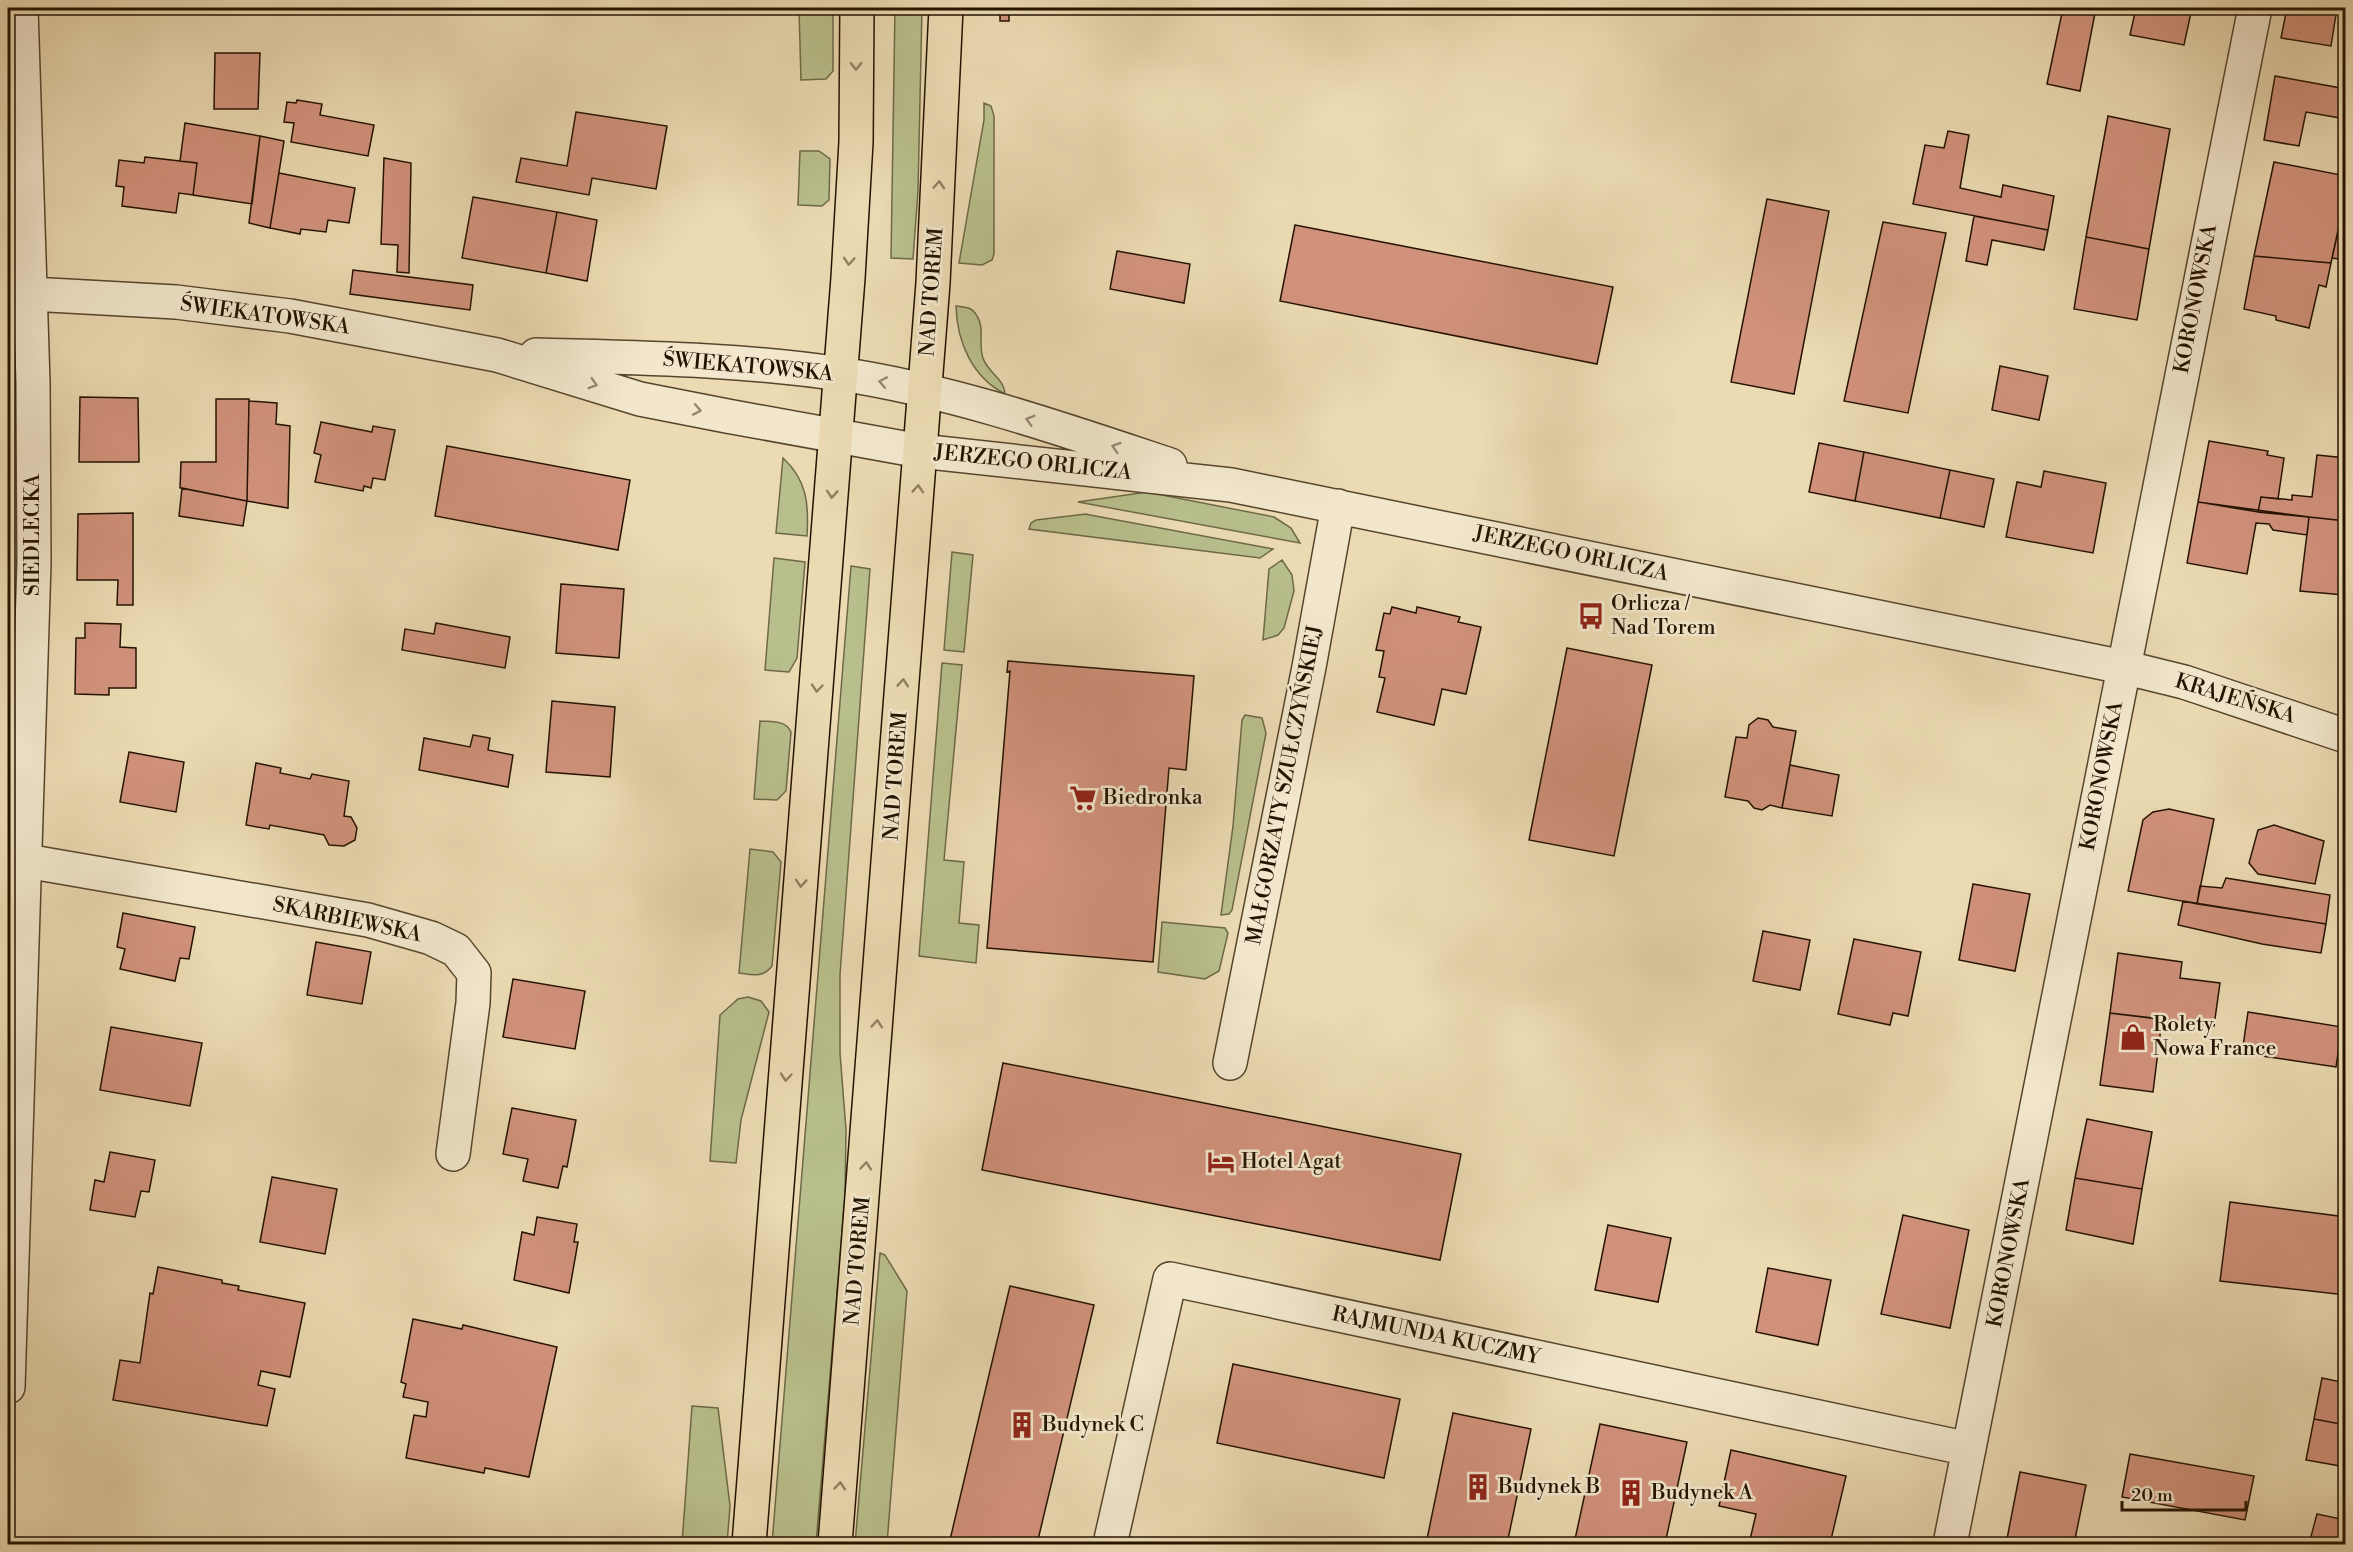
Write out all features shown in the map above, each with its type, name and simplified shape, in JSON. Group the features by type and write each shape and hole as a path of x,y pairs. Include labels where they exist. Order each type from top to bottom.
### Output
{"main road":[{"path":"749,1545 836,435 856,142 857,8"},
{"name":"NAD TOREM","path":"835,1545 921,451 939,184 946,8"}],"street":[{"name":"SIEDLECKA","path":"8,1387 34,563 19,296 21,8"},
{"name":"KORONOWSKA","path":"1950,1545 2255,8"},
{"name":"ŚWIEKATOWSKA","path":"19,296 232,307 497,355 640,399 836,435"},
{"name":"ŚWIEKATOWSKA","path":"497,355 643,358 769,366 840,374 925,390"},
{"name":"JERZEGO ORLICZA","path":"925,390 1063,430 1232,485"},
{"name":"JERZEGO ORLICZA","path":"836,435 921,451 1232,485 2123,667"},
{"name":"MAŁGORZATY SZUŁCZYŃSKIEJ","path":"1230,1063 1309,668 1338,506"},
{"name":"KRAJEŃSKA","path":"2123,667 2184,682 2346,736"},
{"name":"SKARBIEWSKA","path":"26,861 368,920 431,938 456,950 474,973 473,1003 453,1154"},
{"name":"RAJMUNDA KUCZMY","path":"1110,1545 1170,1279 1969,1449"}],"green space":[{"path":"799,8 833,8 833,71 826,79 801,80"},
{"path":"895,8 922,8 918,191 913,259 891,258"},
{"path":"984,103 991,106 994,116 994,254 992,260 982,265 959,263 984,120"},
{"path":"800,151 819,151 830,159 829,200 822,206 798,205"},
{"path":"956,306 971,309 977,316 981,326 983,358 1002,384 1005,394 984,378 968,357 959,333"},
{"path":"783,458 797,475 805,493 807,536 776,533"},
{"path":"1147,492 1274,517 1291,528 1300,543 1078,502"},
{"path":"1086,514 1273,549 1260,558 1029,529 1031,523 1036,520"},
{"path":"952,552 973,555 964,652 944,650"},
{"path":"774,558 805,562 797,658 789,672 765,670"},
{"path":"1282,560 1292,575 1294,591 1284,628 1278,635 1263,640 1269,569"},
{"path":"851,566 870,569 840,975 840,1053 846,1130 845,1196 816,1544 772,1544"},
{"path":"942,663 962,665 944,860 964,862 959,923 979,925 976,963 919,956"},
{"path":"1245,715 1262,718 1266,733 1232,910 1229,914 1221,915 1233,826 1242,720"},
{"path":"760,721 786,725 791,732 786,791 777,800 754,799"},
{"path":"750,849 773,852 781,862 772,966 769,970 757,975 739,973"},
{"path":"1162,922 1225,928 1228,933 1219,971 1205,979 1158,972"},
{"path":"748,997 761,1001 769,1012 741,1120 736,1163 710,1161 720,1015 738,999"},
{"path":"880,1253 885,1255 907,1291 887,1544 855,1544"},
{"path":"692,1406 718,1408 730,1506 727,1544 682,1544"}],"building":[{"path":"1000,8 1009,8 1009,21 1000,21"},
{"path":"2063,8 2096,8 2080,91 2047,84"},
{"path":"2136,8 2192,8 2184,45 2130,35"},
{"path":"2287,8 2337,8 2331,46 2281,38"},
{"path":"215,53 260,53 258,109 214,109"},
{"path":"2275,76 2346,89 2346,119 2306,112 2299,146 2264,140"},
{"path":"297,100 322,104 320,115 374,125 368,156 291,142 294,123 284,122 287,102 296,103"},
{"path":"576,112 667,126 656,189 592,178 589,195 516,182 521,158 567,166"},
{"path":"2108,116 2170,129 2149,249 2086,237"},
{"path":"185,123 260,136 252,204 193,195 197,163 180,161"},
{"path":"1948,131 1969,135 1960,188 2001,197 2003,185 2054,196 2048,230 1913,204 1925,145 1944,148"},
{"path":"260,136 284,141 270,228 249,223"},
{"path":"145,157 197,163 193,195 179,193 176,213 122,206 124,187 116,186 119,160 144,163"},
{"path":"384,158 411,163 409,273 397,272 398,245 381,244"},
{"path":"2274,162 2346,176 2346,196 2331,263 2254,256"},
{"path":"279,173 355,188 349,223 328,220 326,232 301,229 300,234 270,228"},
{"path":"473,197 557,212 546,273 462,258"},
{"path":"1767,199 1829,211 1794,394 1731,382"},
{"path":"557,212 597,220 587,281 546,273"},
{"path":"1974,216 2048,230 2044,250 1992,240 1987,265 1966,261"},
{"path":"1883,222 1946,233 1908,413 1844,401"},
{"path":"1295,225 1613,287 1597,364 1280,301"},
{"path":"2339,226 2346,226 2346,260 2332,258"},
{"path":"2086,237 2149,249 2137,320 2074,309"},
{"path":"1117,251 1190,264 1184,303 1110,289"},
{"path":"2254,256 2331,263 2326,287 2319,285 2309,328 2276,320 2276,316 2244,309"},
{"path":"353,270 473,285 470,310 350,294"},
{"path":"2000,366 2048,376 2039,420 1992,410"},
{"path":"80,397 138,398 139,462 79,462"},
{"path":"216,399 249,399 247,501 180,488 181,462 216,462"},
{"path":"249,401 277,403 276,424 290,426 288,508 247,501"},
{"path":"321,422 372,432 373,426 395,430 385,480 373,478 371,488 364,486 363,491 315,482 321,455 314,453"},
{"path":"2209,441 2268,451 2267,455 2284,458 2278,499 2261,497 2258,512 2198,502"},
{"path":"1819,443 1864,452 1855,501 1809,492"},
{"path":"447,446 630,480 618,550 435,516"},
{"path":"1864,452 1950,470 1940,518 1855,501"},
{"path":"2317,455 2346,458 2346,521 2258,512 2261,497 2292,500 2292,495 2312,497"},
{"path":"1950,470 1994,479 1984,527 1940,518"},
{"path":"2044,471 2106,483 2093,553 2006,537 2017,482 2041,487"},
{"path":"182,488 247,501 243,526 179,516"},
{"path":"2198,502 2309,517 2307,535 2273,530 2269,524 2256,523 2247,574 2187,563"},
{"path":"133,513 133,605 117,605 118,580 77,580 78,514"},
{"path":"2309,517 2346,521 2344,595 2300,591"},
{"path":"561,584 624,589 619,658 556,653"},
{"path":"1392,607 1416,613 1417,607 1460,617 1458,622 1481,627 1466,694 1442,689 1434,725 1377,712 1385,678 1379,677 1384,651 1376,650 1384,613 1390,614"},
{"path":"85,623 121,624 120,647 136,648 136,688 109,688 109,695 75,694 76,638 85,638"},
{"path":"436,623 510,637 505,668 402,650 405,629 434,634"},
{"path":"1567,648 1652,665 1614,856 1529,840"},
{"name":"Biedronka","path":"1008,661 1194,676 1186,770 1169,768 1153,962 987,948 1010,671 1007,672"},
{"path":"552,701 615,707 610,777 546,772"},
{"path":"1758,718 1768,720 1773,727 1796,731 1782,808 1770,805 1762,810 1754,808 1748,801 1725,797 1736,737 1747,738 1749,725"},
{"path":"473,735 490,738 488,750 513,755 508,787 419,770 424,738 470,747"},
{"path":"129,752 184,762 176,812 120,802"},
{"path":"256,763 281,768 280,773 310,779 312,774 349,781 344,816 351,817 357,828 355,840 344,846 329,845 324,835 270,825 269,829 246,825"},
{"path":"1790,765 1839,775 1832,816 1782,808"},
{"path":"2169,809 2214,819 2197,904 2128,891 2143,820 2153,812"},
{"path":"2274,825 2324,841 2315,884 2258,874 2249,863 2258,830"},
{"path":"2226,878 2330,895 2326,924 2197,904 2200,886 2222,888"},
{"path":"1973,884 2030,894 2015,971 1959,960"},
{"path":"2183,901 2326,924 2321,953 2262,944 2178,925"},
{"path":"123,913 195,927 189,959 180,958 175,981 120,969 125,949 117,947"},
{"path":"1763,931 1810,940 1800,990 1753,981"},
{"path":"1854,939 1921,952 1908,1016 1893,1013 1890,1025 1838,1014"},
{"path":"316,942 371,952 362,1004 307,995"},
{"path":"2118,953 2182,962 2180,978 2220,983 2214,1026 2110,1013"},
{"path":"513,979 585,991 575,1049 503,1037"},
{"path":"2248,1012 2342,1027 2336,1067 2242,1053"},
{"path":"2110,1013 2162,1019 2153,1092 2100,1085"},
{"path":"111,1027 202,1043 190,1106 100,1090"},
{"name":"Hotel Agat","path":"1003,1063 1461,1154 1440,1260 982,1170"},
{"path":"512,1108 576,1120 567,1167 563,1166 558,1188 523,1181 528,1159 503,1154"},
{"path":"2087,1119 2152,1132 2142,1189 2075,1178"},
{"path":"110,1152 155,1160 149,1192 141,1191 135,1217 90,1210 95,1180 104,1182"},
{"path":"272,1177 337,1189 325,1254 260,1242"},
{"path":"2075,1178 2142,1189 2133,1244 2066,1230"},
{"path":"2230,1202 2346,1217 2346,1295 2220,1281"},
{"path":"1903,1215 1969,1230 1950,1328 1881,1314"},
{"path":"537,1217 577,1224 574,1242 578,1242 569,1293 514,1280 522,1232 534,1235"},
{"path":"1608,1225 1671,1238 1658,1302 1595,1290"},
{"path":"158,1267 222,1280 222,1283 239,1286 238,1290 305,1303 290,1377 261,1371 258,1385 275,1389 267,1426 113,1400 120,1360 140,1363 150,1293 153,1294"},
{"path":"1768,1268 1831,1280 1818,1345 1756,1332"},
{"name":"Budynek C","path":"1010,1286 1094,1305 1037,1544 949,1544"},
{"path":"413,1319 462,1329 463,1325 557,1347 529,1477 485,1468 484,1473 406,1458 414,1415 426,1417 428,1402 403,1397 406,1384 401,1382"},
{"path":"1233,1364 1400,1399 1384,1478 1217,1443"},
{"path":"2322,1378 2346,1383 2346,1425 2314,1419"},
{"name":"Budynek B","path":"1453,1413 1531,1429 1507,1544 1426,1544"},
{"path":"2314,1419 2346,1425 2346,1467 2306,1460"},
{"name":"Budynek A","path":"1600,1424 1687,1442 1665,1544 1574,1544"},
{"path":"1731,1450 1846,1476 1830,1544 1749,1544 1756,1514 1719,1506"},
{"path":"2130,1454 2254,1476 2245,1520 2122,1497"},
{"path":"2020,1472 2086,1485 2074,1544 2006,1544"},
{"path":"2317,1514 2346,1520 2346,1544 2309,1544"},
{"path":"1191,1538 1220,1544 1190,1544"}],"place":[{"name":"Orlicza / Nad Torem","path":"1591,616"},
{"name":"Biedronka","path":"1083,798"},
{"name":"Rolety Nowa France","path":"2133,1037"},
{"name":"Hotel Agat","path":"1221,1162"},
{"name":"Budynek C","path":"1022,1425"},
{"name":"Budynek B","path":"1478,1487"},
{"name":"Budynek A","path":"1631,1493"}]}
